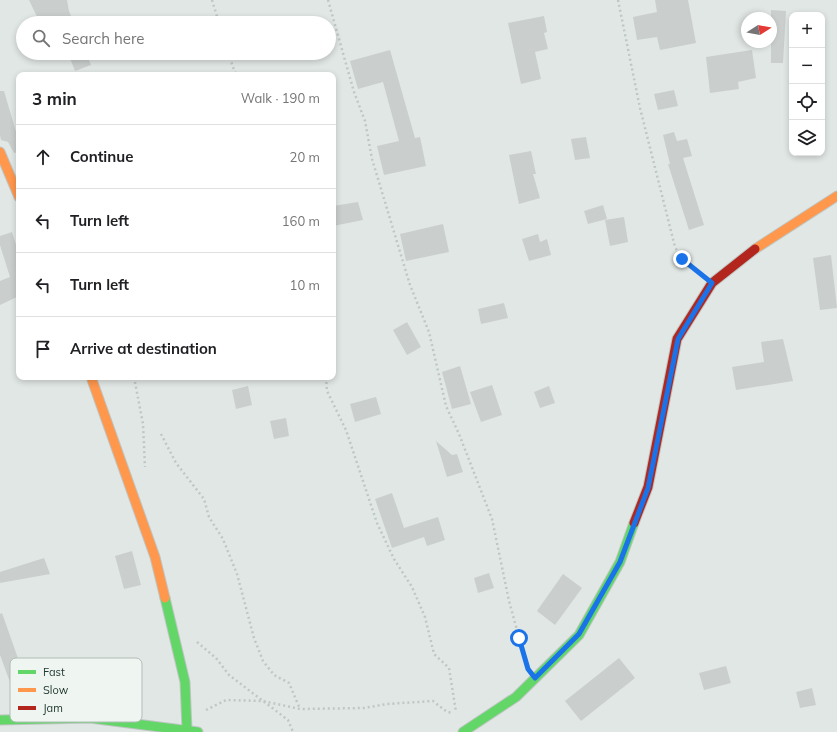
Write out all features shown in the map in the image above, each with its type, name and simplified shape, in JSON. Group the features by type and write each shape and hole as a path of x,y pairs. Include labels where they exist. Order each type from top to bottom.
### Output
{"street":[{"path":"0,152 16,190"},
{"path":"463,732 516,697 579,634 620,562 648,488 678,339 712,283 757,247 837,196"},
{"path":"92,380 156,557 185,682 187,730"},
{"path":"0,720 10,720"},
{"path":"122,722 198,732"}],"path":[{"path":"212,0 217,16"},
{"path":"328,0 333,16"},
{"path":"618,0 640,108 675,246 682,259 712,283"},
{"path":"336,28 354,92 365,121 372,159 410,285 429,332 446,406 459,434 492,519 509,601 528,669 535,678"},
{"path":"231,60 235,72"},
{"path":"135,380 143,424 146,458 145,472"},
{"path":"202,712 226,700 263,701 300,709 364,708 387,704 433,701 447,712 456,714 449,668 434,654 425,617 412,587 394,559 377,522 346,430 327,391 326,380"},
{"path":"161,434 176,463 204,499 209,517 223,538 237,574 254,638 263,661 274,675 289,683 300,709"},
{"path":"192,638 216,658 229,674 288,720 293,732"}],"building":[{"path":"29,0 67,0 71,16 37,16"},
{"path":"655,0 688,0 696,43 660,50 657,37 637,40 633,17 657,12"},
{"path":"771,10 786,11 783,63 771,63 771,48 777,48 777,12 771,12"},
{"path":"544,16 547,32 544,33 548,49 535,52 541,79 521,84 508,23"},
{"path":"390,50 415,138 420,137 426,166 384,175 377,146 399,141 383,82 358,89 350,61"},
{"path":"752,50 756,78 738,82 739,89 710,93 706,57"},
{"path":"71,60 89,60 91,65 75,71"},
{"path":"674,90 678,106 658,110 654,94"},
{"path":"0,91 4,91 16,132 16,153 14,153 8,142 1,140"},
{"path":"674,132 677,141 687,139 692,156 683,158 704,225 689,230 668,164 670,164 663,135"},
{"path":"586,137 590,158 575,160 571,139"},
{"path":"531,151 536,174 533,174 540,198 519,204 509,155"},
{"path":"358,202 363,220 336,225 336,206"},
{"path":"603,205 607,219 588,224 584,211"},
{"path":"624,217 628,242 610,246 605,220"},
{"path":"443,224 449,252 406,261 400,234"},
{"path":"12,232 16,245 16,297 0,305 0,281 10,277 0,245 0,236"},
{"path":"538,234 540,242 547,239 551,255 529,261 522,239"},
{"path":"831,255 837,308 820,310 813,258"},
{"path":"504,303 508,318 481,324 478,309"},
{"path":"407,322 421,347 407,355 393,330"},
{"path":"783,339 793,381 736,390 732,367 764,362 761,342"},
{"path":"460,366 471,404 452,409 442,372"},
{"path":"492,385 502,415 481,422 470,392"},
{"path":"248,386 252,405 236,409 232,390"},
{"path":"549,386 555,403 540,408 534,392"},
{"path":"376,397 381,414 355,422 350,404"},
{"path":"286,418 289,436 274,439 270,421"},
{"path":"436,441 452,455 457,454 463,472 447,477"},
{"path":"392,493 404,528 438,517 445,540 427,546 424,537 392,548 375,499"},
{"path":"132,551 141,585 124,589 115,556"},
{"path":"44,558 50,574 0,583 0,572"},
{"path":"489,573 494,588 478,593 474,578"},
{"path":"563,574 582,588 555,625 537,611"},
{"path":"2,613 18,658 10,658 10,682 0,655 0,614"},
{"path":"619,658 635,678 581,721 565,701"},
{"path":"726,666 731,683 704,690 699,673"},
{"path":"812,688 816,705 800,708 796,692"}],"traffic: fast":[{"path":"463,732 516,697 579,635 620,562 634,523"},
{"path":"165,598 185,682 187,730"},
{"path":"0,720 10,720"},
{"path":"121,722 198,732"}],"traffic: slow":[{"path":"0,152 16,190"},
{"path":"755,249 837,196"},
{"path":"92,380 155,557 165,598"}],"traffic: jam":[{"path":"634,523 648,487 677,339 712,283 755,249"}],"route":[{"path":"519,638 528,669 535,678 579,634 620,562 648,488 678,339 712,283 682,259"}]}
